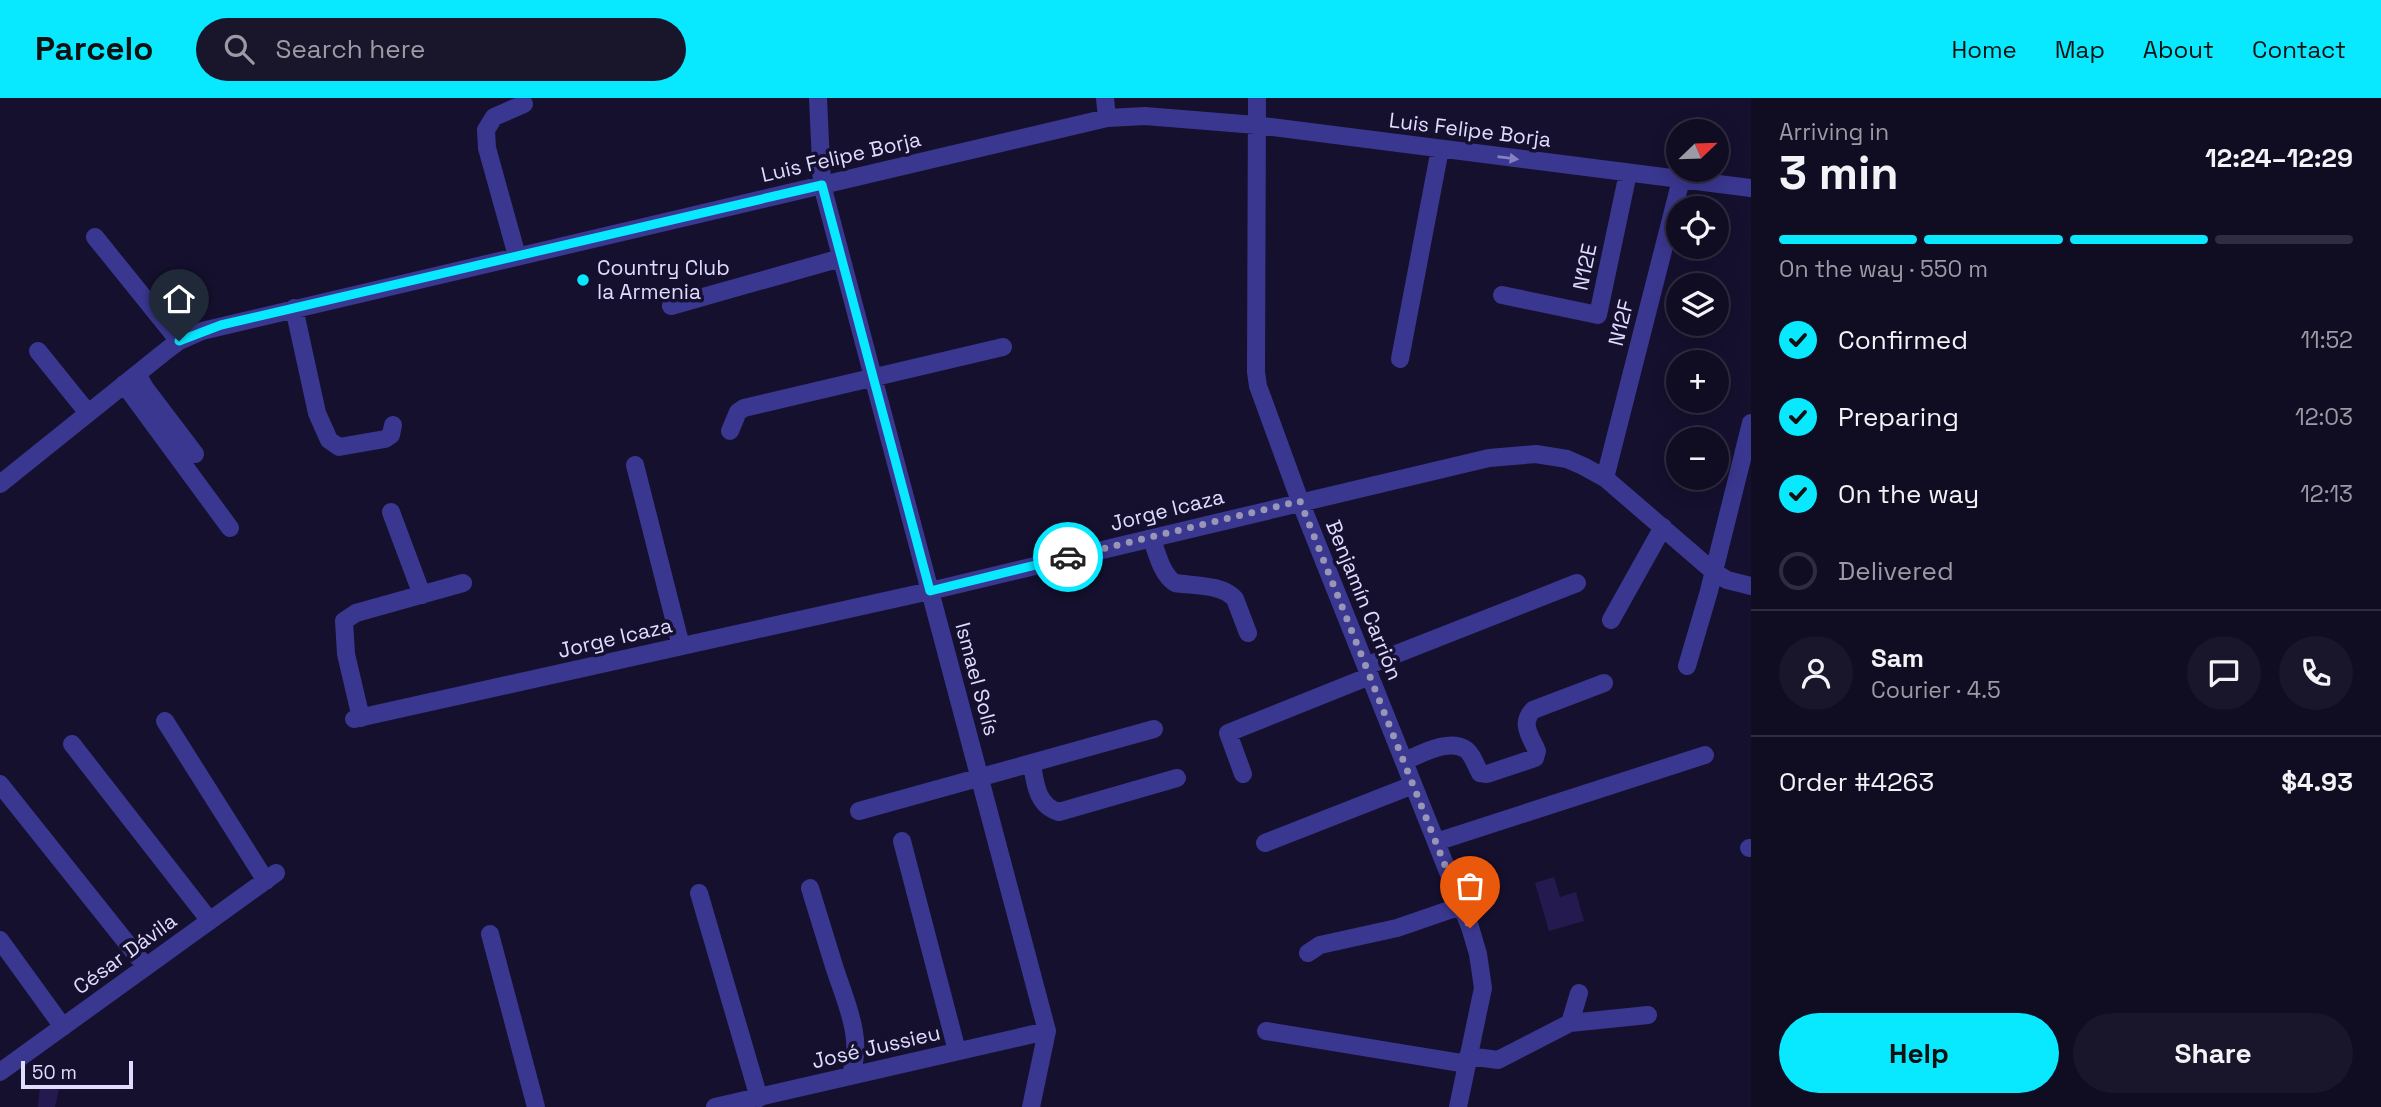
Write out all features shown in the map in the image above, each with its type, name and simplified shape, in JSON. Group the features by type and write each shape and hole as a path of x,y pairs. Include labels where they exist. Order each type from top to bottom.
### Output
{"street":[{"name":"Ismael Solís","path":"818,98 822,185 1047,1031 1031,1107"},
{"path":"1105,98 1107,118"},
{"name":"Benjamín Carrión","path":"1257,98 1256,372 1263,402 1300,501 1478,954 1483,988 1458,1107"},
{"path":"516,256 487,148 486,130 494,117 524,104"},
{"name":"Luis Felipe Borja","path":"0,484 179,341 221,325 1107,118 1145,116 1256,125 1666,178"},
{"path":"1400,359 1440,149"},
{"name":"N12E","path":"1502,295 1598,315 1628,173"},
{"name":"N12F","path":"1605,478 1680,182"},
{"name":"Luis Felipe Borja","path":"1698,182 1751,188"},
{"path":"95,237 179,341"},
{"path":"671,306 841,258"},
{"path":"294,308 317,413 329,440 339,447 360,445 385,439 391,435 393,425"},
{"path":"730,431 738,412 744,408 1003,348"},
{"path":"38,351 88,414"},
{"path":"131,379 145,388 195,454"},
{"path":"131,379 230,528"},
{"path":"1687,666 1714,572 1751,423"},
{"name":"Jorge Icaza","path":"422,595 356,613 344,621 346,654 357,719 930,591 1489,458 1518,455 1536,454 1567,459 1605,478 1714,572 1727,580 1751,586"},
{"path":"635,466 681,646"},
{"path":"391,512 422,595 463,583"},
{"path":"1611,620 1662,527"},
{"path":"1151,537 1170,580 1231,594 1248,632"},
{"path":"1243,774 1228,733 1577,583"},
{"path":"1404,761 1444,746 1457,746 1467,750 1480,773 1487,774 1535,758 1537,751 1525,725 1526,718 1533,710 1604,683"},
{"name":"César Dávila","path":"0,1072 271,877 165,721"},
{"path":"859,811 1154,729"},
{"path":"72,744 210,921"},
{"path":"1436,842 1705,755"},
{"path":"1032,764 1041,799 1050,810 1059,812 1177,778"},
{"path":"0,784 146,967"},
{"path":"1265,843 1413,785"},
{"path":"902,841 957,1051"},
{"path":"810,888 853,1021 856,1048 855,1066 850,1076"},
{"path":"699,892 759,1098"},
{"path":"1308,953 1320,945 1397,928 1461,906"},
{"path":"490,934 536,1107"},
{"path":"0,940 63,1027"},
{"path":"1570,1023 1579,993"},
{"path":"1266,1031 1467,1060 1498,1060 1570,1023 1648,1015"},
{"name":"José Jussieu","path":"715,1107 1047,1031"}],"building":[{"path":"1554,877 1560,897 1576,892 1584,921 1549,931 1535,883"},
{"path":"40,1086 59,1090 55,1107 38,1107"}],"way so far":[{"path":"1068,557 1300,501 1470,928"}],"place":[{"name":"Country Club la Armenia","path":"583,280"}],"route":[{"path":"179,341 221,325 822,185 930,591 1068,557"}]}
